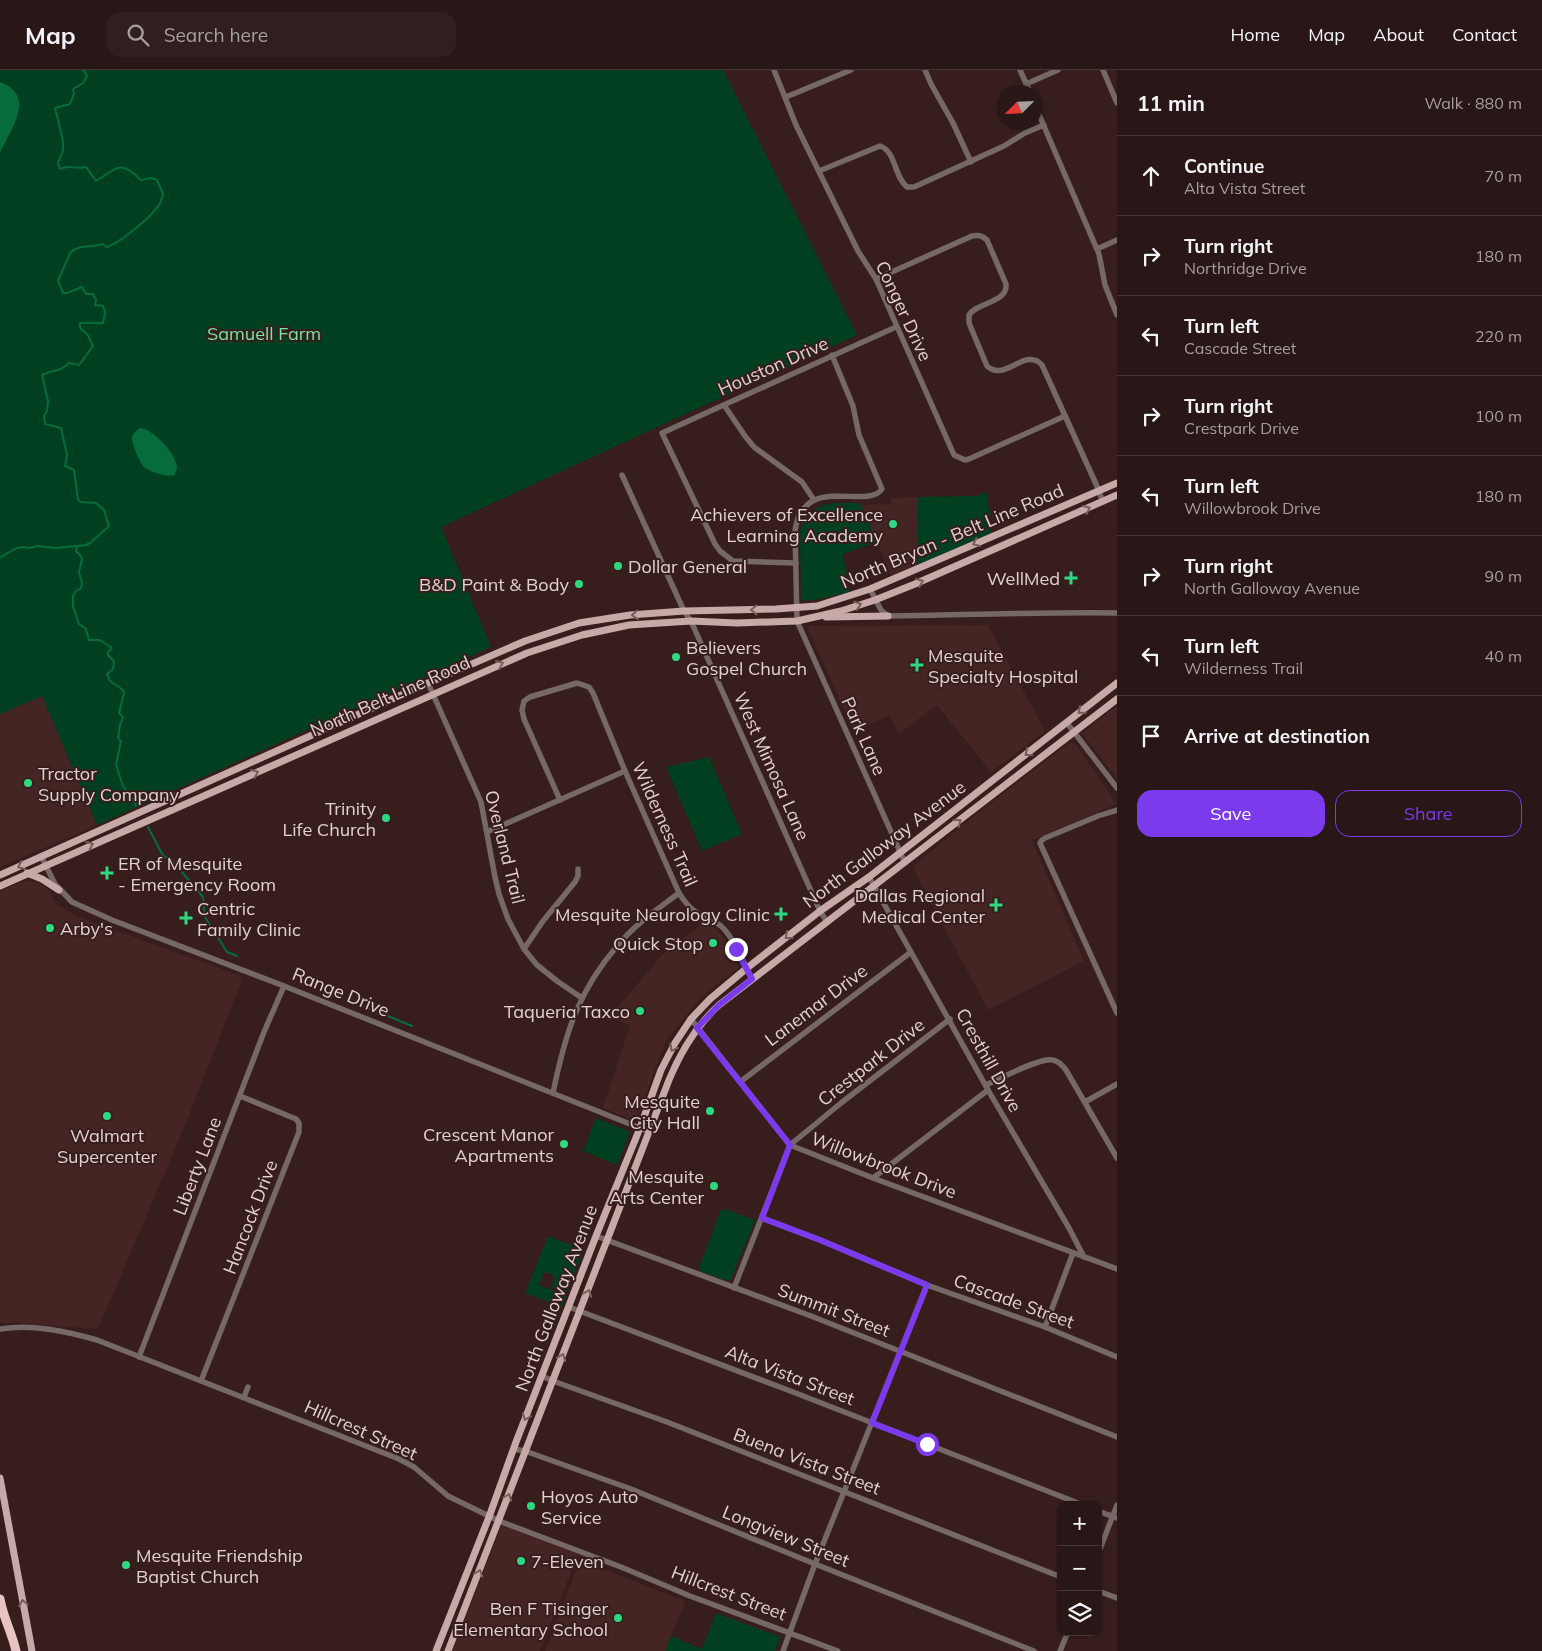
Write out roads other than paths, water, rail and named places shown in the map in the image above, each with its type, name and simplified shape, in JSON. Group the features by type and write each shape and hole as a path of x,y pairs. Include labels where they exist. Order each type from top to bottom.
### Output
{"highway":[{"path":"0,1599 10,1651"},
{"path":"2,1610 16,1651"}],"main road":[{"name":"North Bryan - Belt Line Road","path":"797,608 817,606 870,589 1117,483"},
{"name":"North Bryan - Belt Line Road","path":"814,617 841,611 874,600 1117,495"},
{"name":"North Belt Line Road","path":"0,875 525,641 579,624 630,615 684,611 797,608"},
{"path":"814,617 888,616"},
{"name":"North Belt Line Road","path":"0,886 527,653 582,635 629,625 691,621 737,623 797,621 814,617"},
{"name":"North Galloway Avenue","path":"436,1651 490,1517 515,1446 661,1070 690,1020 710,999 747,968 925,833 1117,683"},
{"path":"1106,708 1117,695"},
{"name":"North Galloway Avenue","path":"448,1651 674,1069 697,1028 719,1005 752,979 1117,699"},
{"path":"1037,761 1043,752 1042,742"},
{"path":"225,774 230,784"},
{"path":"925,833 932,842"},
{"path":"27,874 42,879 59,890"},
{"path":"0,1478 32,1651"},
{"path":"460,1592 470,1596"}],"street":[{"name":"Conger Drive","path":"774,70 796,125 858,250 876,279 954,455 960,459 969,459 1065,416"},
{"path":"786,97 851,70"},
{"path":"925,70 971,162"},
{"path":"1020,70 1026,84 1058,70"},
{"path":"1103,70 1117,102"},
{"path":"1042,121 1097,249 1105,285 1117,315"},
{"path":"819,171 880,146 889,152 902,182 907,187 914,187 971,162 1044,125"},
{"path":"876,279 972,236 984,237 1006,284 1002,296 973,310 969,315 969,323 987,366 992,370 1000,371 1030,359 1038,360 1042,365 1103,502"},
{"path":"1097,249 1117,240"},
{"name":"Houston Drive","path":"796,562 733,561 720,551 662,434 724,404 896,327"},
{"path":"797,621 796,525 804,509 814,500 825,496 872,496 880,492 882,487 859,436 853,406 832,355"},
{"path":"724,404 754,447 802,482 814,500"},
{"name":"West Mimosa Lane","path":"622,475 684,611 691,621 820,911 827,922"},
{"path":"870,589 874,600 888,616 1072,612 1117,613"},
{"name":"Park Lane","path":"797,621 905,863"},
{"name":"Overland Trail","path":"428,683 481,802 499,894 508,919 524,949 537,965 557,982 582,998"},
{"name":"Wilderness Trail","path":"560,800 524,719 522,710 524,701 530,697 577,683 589,687 593,693 679,893 686,904 697,913 714,921 726,931 752,979"},
{"path":"1067,723 1117,788"},
{"path":"487,832 625,771"},
{"path":"1117,810 1054,834 1040,843 1117,1013"},
{"name":"Range Drive","path":"41,856 59,890 72,902 112,920 284,986 650,1132"},
{"path":"524,949 543,921 575,882 578,876 578,869"},
{"name":"Cresthill Drive","path":"869,876 1084,1257"},
{"path":"553,1093 561,1054 570,1026 582,998 596,974 618,944 640,923 679,893"},
{"name":"Lanemar Drive","path":"740,1082 911,952"},
{"name":"Liberty Lane","path":"139,1357 284,986"},
{"name":"Crestpark Drive","path":"790,1145 950,1019"},
{"name":"Willowbrook Drive","path":"690,1020 790,1145 1117,1269"},
{"path":"873,1178 987,1087 1013,1072 1053,1060 1066,1070 1117,1158"},
{"path":"1085,1102 1117,1084"},
{"name":"Hancock Drive","path":"202,1381 299,1132 299,1123 296,1119 240,1096"},
{"path":"734,1288 790,1145"},
{"name":"Cascade Street","path":"762,1218 927,1285 1045,1327 1117,1357"},
{"name":"Summit Street","path":"596,1236 811,1316 1117,1436"},
{"path":"1045,1327 1073,1253"},
{"path":"783,1651 815,1564 927,1285"},
{"name":"Alta Vista Street","path":"569,1307 1073,1501"},
{"name":"Hillcrest Street","path":"0,1329 45,1328 70,1332 97,1340 400,1459 414,1467 448,1496 499,1521 622,1567 690,1596 838,1651"},
{"name":"Buena Vista Street","path":"542,1376 667,1422 1057,1575"},
{"path":"244,1397 248,1387"},
{"path":"515,1446 525,1451"},
{"name":"Longview Street","path":"525,1451 632,1489 1034,1651"},
{"path":"1102,1546 1115,1517 1117,1506"},
{"path":"1102,1512 1115,1517"},
{"path":"1102,1592 1117,1598"},
{"path":"1060,1651 1066,1636"}],"waterway":[{"path":"0,558 21,547 56,548 86,545 109,526 104,510 96,503 78,500 74,470 65,466 67,455 61,428 45,424 44,416 47,411 48,401 42,375 59,370 69,363 79,365 93,346 88,335 80,328 80,323 103,323 105,312 103,306 95,305 96,300 93,294 86,294 82,287 63,293 58,281 70,253 81,247 102,244 107,247 120,240 155,210 160,204 163,194 157,180 151,178 141,180 124,168 115,169 96,181 86,167 60,169 58,163 63,150 63,141 55,108 70,104 74,93 73,89 83,83 87,76 83,70"},
{"path":"77,547 76,551 82,559 79,573 82,583 81,588 73,596 73,606 79,624 86,629 89,640 100,640 112,648 108,655 114,661 113,669 107,674 110,681 123,690 124,693 119,713 123,717 118,738 121,741 116,765 123,786 136,806"},
{"path":"148,827 162,854 170,858 203,897 205,917 227,952 237,956"},
{"path":"366,1007 412,1026"}],"place":[{"name":"Achievers of Excellence Learning Academy","path":"893,524"},
{"name":"Dollar General","path":"618,566"},
{"name":"WellMed","path":"1071,578"},
{"name":"B&D Paint & Body","path":"579,584"},
{"name":"Believers Gospel Church","path":"676,657"},
{"name":"Mesquite Specialty Hospital","path":"917,665"},
{"name":"Tractor Supply Company","path":"28,783"},
{"name":"Trinity Life Church","path":"386,818"},
{"name":"ER of Mesquite - Emergency Room","path":"107,873"},
{"name":"Dallas Regional Medical Center","path":"996,905"},
{"name":"Mesquite Neurology Clinic","path":"781,914"},
{"name":"Centric Family Clinic","path":"186,918"},
{"name":"Arby's","path":"50,928"},
{"name":"Quick Stop","path":"713,943"},
{"name":"Taqueria Taxco","path":"640,1011"},
{"name":"Mesquite City Hall","path":"710,1111"},
{"name":"Walmart Supercenter","path":"107,1116"},
{"name":"Crescent Manor Apartments","path":"564,1144"},
{"name":"Mesquite Arts Center","path":"714,1186"},
{"name":"Hoyos Auto Service","path":"531,1506"},
{"name":"7-Eleven","path":"521,1561"},
{"name":"Mesquite Friendship Baptist Church","path":"126,1565"},
{"name":"Ben F Tisinger Elementary School","path":"618,1618"}],"park label":[{"name":"Samuell Farm","path":"264,333"}]}
